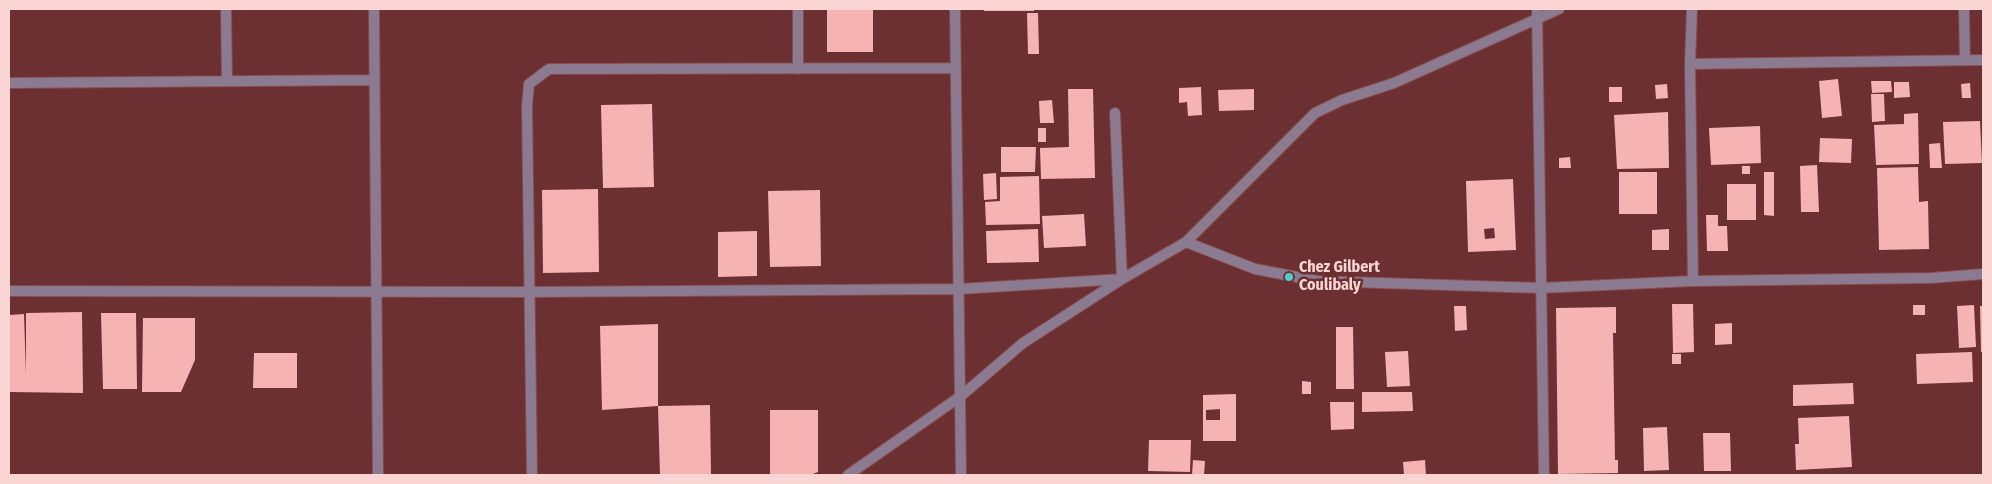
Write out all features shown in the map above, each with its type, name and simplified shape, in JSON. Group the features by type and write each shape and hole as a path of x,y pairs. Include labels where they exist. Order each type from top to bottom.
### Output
{"street":[{"path":"226,9 227,81"},
{"path":"374,9 378,475"},
{"path":"798,9 798,69"},
{"path":"955,9 961,475"},
{"path":"848,475 961,396 1023,343 1186,242 1315,113 1342,100 1394,83 1537,14 1558,9"},
{"path":"1692,9 1690,64 1693,281"},
{"path":"1964,9 1965,60"},
{"path":"1537,14 1544,475"},
{"path":"1690,64 1983,60"},
{"path":"532,475 528,84 548,69 956,68"},
{"path":"9,83 374,80"},
{"path":"1115,113 1122,280"},
{"path":"1186,242 1255,268 1318,282 1542,288 1693,281 1931,278 1983,274"},
{"path":"9,291 375,290 529,292 959,289 1122,280"}],"building":[{"path":"827,9 873,9 873,52 827,52"},
{"path":"984,9 1034,9 1034,11 984,11"},
{"path":"1027,13 1038,13 1039,54 1028,54"},
{"path":"1838,79 1842,116 1822,118 1819,81"},
{"path":"1871,81 1891,81 1892,92 1872,93"},
{"path":"1894,82 1909,82 1910,97 1894,98"},
{"path":"1970,83 1971,98 1962,98 1961,84"},
{"path":"1667,84 1668,98 1656,99 1655,85"},
{"path":"1201,87 1202,115 1188,116 1187,102 1179,103 1179,88"},
{"path":"1609,87 1622,87 1622,102 1609,102"},
{"path":"1068,89 1093,89 1095,178 1041,179 1040,148 1069,147"},
{"path":"1254,89 1254,110 1219,111 1218,90"},
{"path":"1871,94 1884,94 1885,121 1872,122"},
{"path":"1052,100 1054,123 1040,123 1039,101"},
{"path":"652,104 654,187 603,188 601,105"},
{"path":"1668,112 1669,168 1617,169 1614,115"},
{"path":"1918,113 1919,164 1876,165 1874,125 1904,124 1904,114"},
{"path":"1980,121 1982,163 1945,164 1943,122"},
{"path":"1760,126 1761,163 1711,165 1709,128"},
{"path":"1038,128 1046,128 1046,142 1038,142"},
{"path":"1820,138 1852,139 1851,163 1819,162"},
{"path":"1940,143 1942,168 1930,168 1929,144"},
{"path":"1001,147 1036,147 1035,172 1001,172"},
{"path":"1570,157 1571,168 1559,168 1559,158"},
{"path":"1817,165 1819,212 1801,212 1800,166"},
{"path":"1742,166 1750,166 1750,174 1742,174"},
{"path":"1918,167 1919,202 1928,201 1929,249 1879,250 1877,168"},
{"path":"1619,172 1657,172 1657,214 1619,214"},
{"path":"1764,172 1774,172 1774,216 1764,215"},
{"path":"996,173 997,199 984,200 983,174"},
{"path":"1039,176 1040,224 986,225 985,202 1000,201 1000,177"},
{"path":"1513,179 1516,250 1468,252 1466,181","holes":["1494,228 1495,238 1485,239 1484,229"]},
{"path":"1727,184 1756,184 1756,220 1727,220"},
{"path":"598,189 599,272 543,273 542,190"},
{"path":"820,190 821,266 770,267 768,191"},
{"path":"1084,214 1086,246 1044,248 1042,216"},
{"path":"1706,215 1718,215 1718,226 1727,226 1728,251 1707,251"},
{"path":"1038,229 1039,262 987,263 986,231"},
{"path":"1669,229 1669,250 1652,250 1652,230"},
{"path":"757,231 757,276 718,277 718,232"},
{"path":"1672,304 1693,304 1694,352 1673,353"},
{"path":"1913,305 1925,305 1925,315 1913,315"},
{"path":"1974,305 1976,347 1959,348 1957,306"},
{"path":"1454,306 1466,306 1467,330 1455,331"},
{"path":"1980,306 1983,306 1983,352 1981,352"},
{"path":"1616,307 1616,333 1613,333 1615,460 1618,460 1618,473 1558,474 1556,308"},
{"path":"82,312 83,393 9,392 9,315 24,314 26,375 26,313"},
{"path":"101,313 136,313 137,389 103,389"},
{"path":"143,318 195,318 195,360 181,392 142,392"},
{"path":"1732,323 1732,344 1715,345 1715,324"},
{"path":"658,324 658,406 602,410 600,326"},
{"path":"1336,327 1353,327 1354,389 1336,389"},
{"path":"1408,351 1410,386 1387,387 1385,352"},
{"path":"1972,352 1973,382 1917,384 1916,354"},
{"path":"254,353 297,353 297,388 253,388"},
{"path":"1672,354 1681,354 1681,364 1672,364"},
{"path":"1302,381 1311,382 1311,394 1302,394"},
{"path":"1853,383 1854,404 1793,406 1793,385"},
{"path":"1362,392 1412,392 1413,411 1362,412"},
{"path":"1236,394 1236,441 1203,441 1203,395","holes":["1220,409 1220,420 1206,420 1206,410"]},
{"path":"1330,402 1354,402 1354,429 1331,430"},
{"path":"710,405 711,475 660,475 658,406"},
{"path":"770,410 818,410 818,472 810,475 770,475"},
{"path":"1849,416 1852,467 1796,470 1795,444 1799,444 1798,418"},
{"path":"1667,427 1669,470 1644,471 1643,428"},
{"path":"1703,433 1730,433 1731,471 1704,471"},
{"path":"1149,440 1191,440 1190,472 1148,471"},
{"path":"1193,460 1205,461 1204,475 1192,475"},
{"path":"1425,460 1426,475 1404,475 1403,462"}],"place":[{"name":"Chez Gilbert Coulibaly","path":"1289,277"}]}
